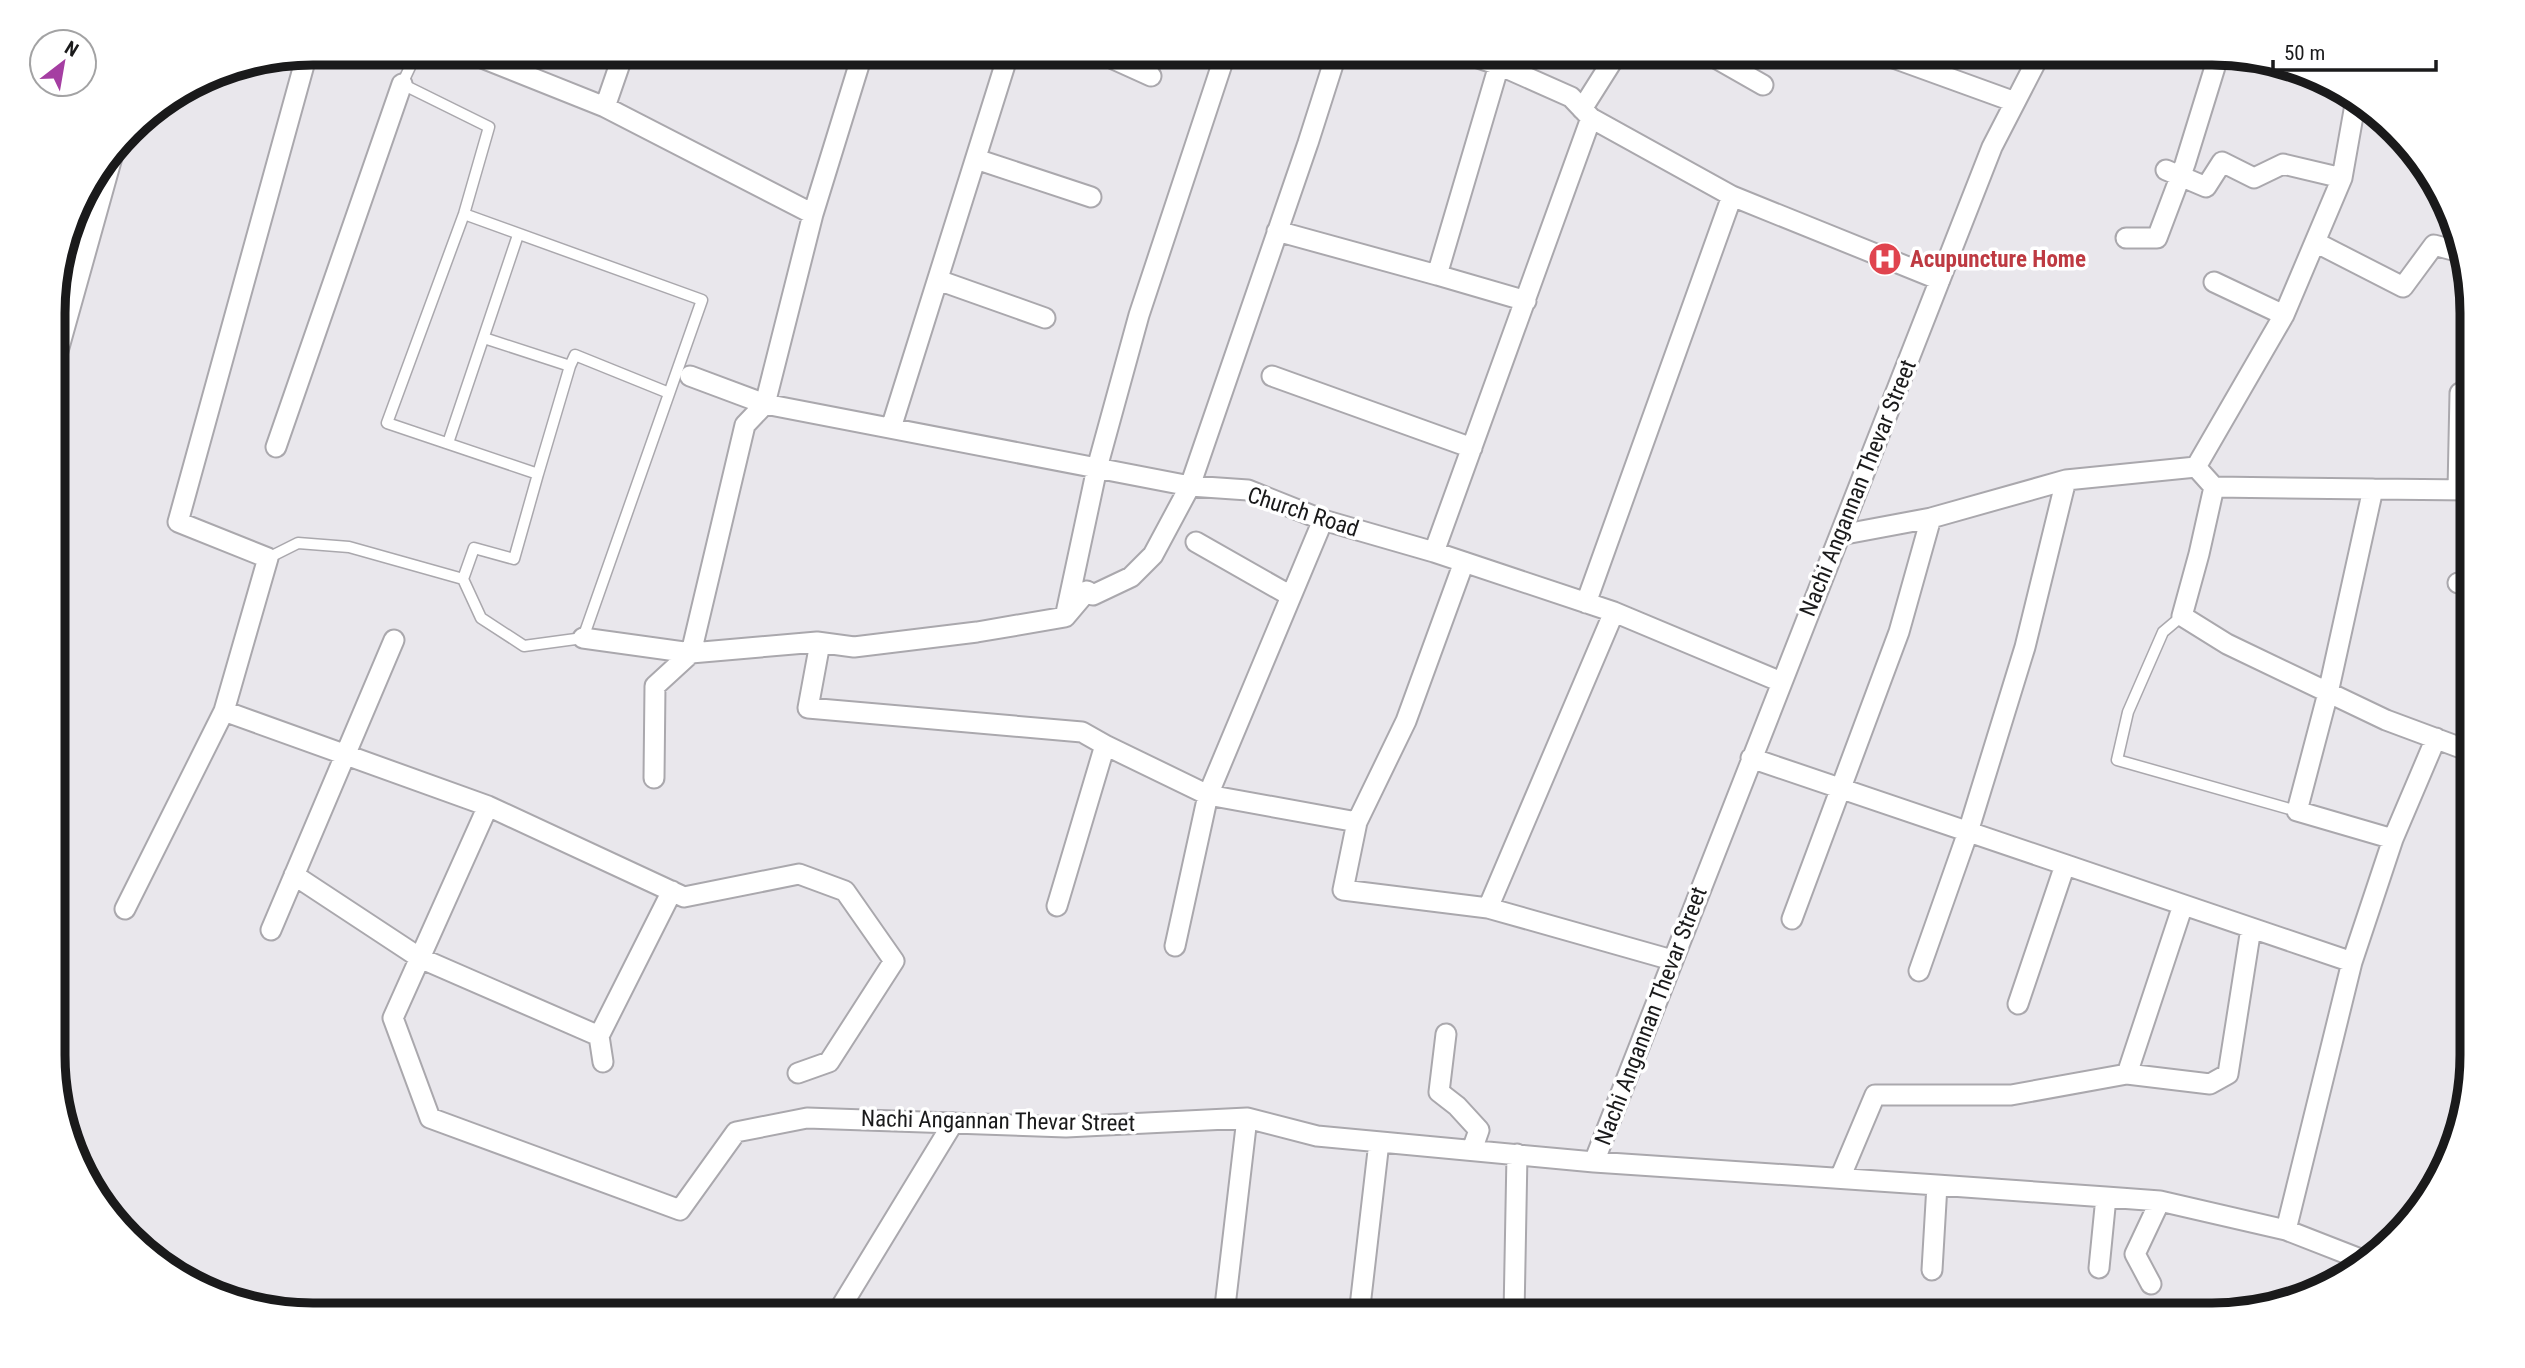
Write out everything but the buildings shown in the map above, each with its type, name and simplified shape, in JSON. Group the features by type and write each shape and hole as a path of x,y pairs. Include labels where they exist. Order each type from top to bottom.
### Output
{"street":[{"path":"125,909 224,711 268,558 178,522 304,65"},
{"path":"500,65 605,107 813,214"},
{"path":"605,107 620,65"},
{"path":"654,778 655,686 691,653 746,425 765,404 813,214 859,65"},
{"path":"891,428 1005,65"},
{"path":"1127,65 1151,76"},
{"path":"1065,617 1097,468 1139,315 1222,65"},
{"path":"583,638 691,653 821,643 854,647 977,632 1065,617 1087,591 1093,595 1131,578 1153,555 1190,486 1333,65"},
{"path":"1437,275 1499,65 1571,97 1587,113 1732,196 1940,280"},
{"path":"1434,552 1526,301 1587,113 1611,65"},
{"path":"1728,65 1763,85"},
{"path":"1913,65 2015,102"},
{"name":"Nachi Angannan Thevar Street","path":"488,806 393,1018 430,1118 680,1210 736,1132 807,1118 1066,1127 1247,1118 1317,1136 1594,1161 1992,147 2034,65"},
{"path":"2126,238 2157,238 2173,173 2215,65"},
{"path":"276,447 402,84"},
{"path":"2196,467 2284,315 2342,178 2354,109"},
{"path":"976,159 1091,197"},
{"path":"2173,173 2206,187 2222,162 2254,178 2283,164 2342,178"},
{"path":"65,326 108,173"},
{"path":"1586,603 1732,196"},
{"path":"1277,231 1526,301"},
{"path":"2315,242 2403,286 2434,245 2452,250"},
{"path":"938,280 1045,318"},
{"path":"2214,282 2284,315"},
{"name":"Church Road","path":"683,374 765,404 1190,486 1248,491 1323,520 1434,552 1614,612 1781,682"},
{"path":"1272,376 1472,448"},
{"path":"1840,535 1931,518 2066,480 2196,467"},
{"path":"2196,467 2214,486 2460,490"},
{"path":"1919,971 1968,832 2025,647 2066,480"},
{"path":"2214,486 2182,616 2227,644 2328,693 2386,720 2460,747"},
{"path":"2373,489 2328,693 2297,811 2393,839"},
{"path":"1792,919 1899,632 1931,518"},
{"path":"1175,946 1208,795 1323,520"},
{"path":"1196,542 1291,596"},
{"path":"1464,562 1406,721 1357,822 1343,890 1488,908 1672,960"},
{"path":"1488,908 1614,612"},
{"path":"271,930 394,640"},
{"path":"821,643 808,708 1082,732 1105,746 1208,795 1357,822"},
{"path":"224,711 488,806 684,897 799,874 845,891 894,961 829,1062 798,1073"},
{"path":"2286,1230 2352,962 2393,839 2436,738"},
{"path":"1057,906 1105,746"},
{"path":"1751,758 2352,962"},
{"path":"2018,1004 2066,865"},
{"path":"294,875 420,958 599,1036"},
{"path":"603,1062 599,1036 672,891"},
{"path":"2127,1074 2183,905"},
{"path":"1840,1178 1875,1095 2011,1095 2127,1074 2210,1084 2228,1074 2252,928"},
{"path":"1446,1034 1439,1092 1457,1106 1479,1130 1472,1150"},
{"path":"1225,1303 1247,1118"},
{"path":"843,1303 953,1123"},
{"path":"1360,1303 1379,1142"},
{"path":"1514,1303 1517,1154"},
{"path":"1594,1161 2160,1201 2286,1230 2356,1257"},
{"path":"1932,1270 1937,1185"},
{"path":"2099,1268 2106,1197"},
{"path":"2151,1284 2135,1254 2160,1201"}],"lane":[{"path":"411,65 402,84 489,127 464,214 387,423 538,474"},
{"path":"464,214 702,300 683,374 669,393 583,638 524,646 481,618 463,579 474,548 514,559 575,355 669,393"},
{"path":"448,443 518,235"},
{"path":"484,338 570,366"},
{"path":"268,558 298,543 349,547 463,579"},
{"path":"2182,616 2163,632 2129,712 2117,760 2210,789 2297,811"}],"place":[{"name":"Acupuncture Home","path":"1885,259"}]}
